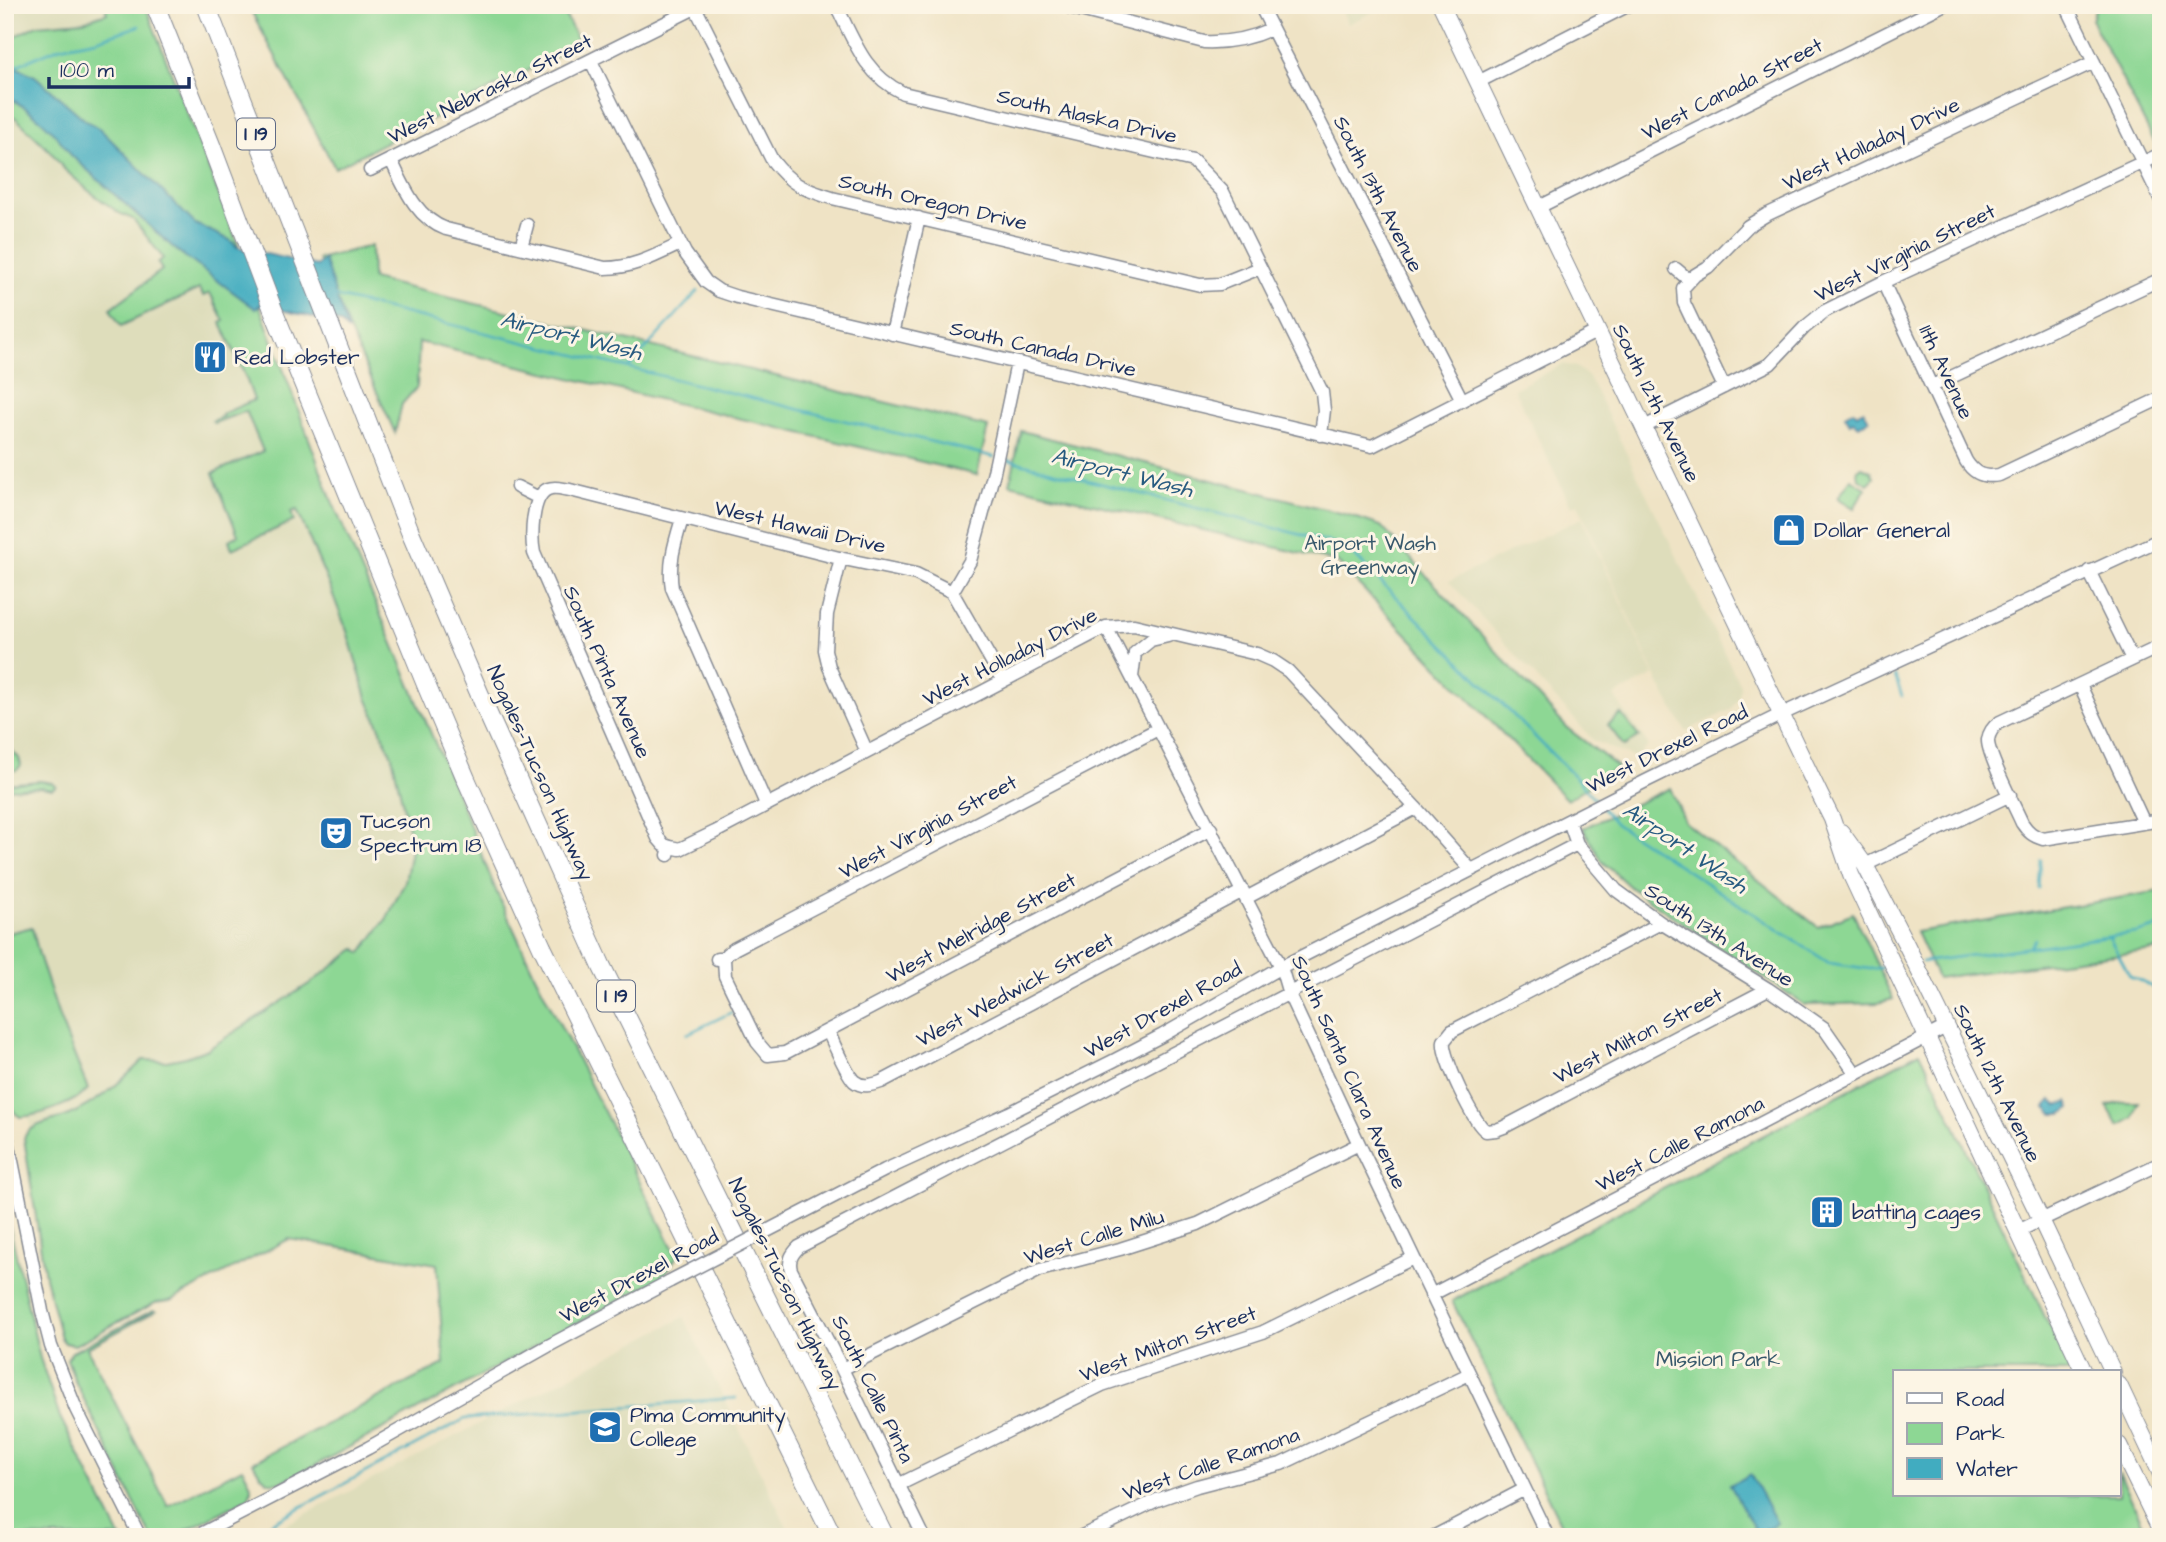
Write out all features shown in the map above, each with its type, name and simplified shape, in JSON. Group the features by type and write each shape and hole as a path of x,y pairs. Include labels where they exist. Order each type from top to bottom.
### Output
{"highway":[{"name":"I 19","path":"155,5 272,307 426,687 542,947 833,1537"},
{"name":"Nogales–Tucson Highway","path":"206,5 427,571 489,716 602,967 885,1537"}],"main road":[{"name":"South 12th Avenue","path":"1441,5 1832,819 1851,875 2083,1370"},
{"name":"South 12th Avenue","path":"1832,819 1865,865 1907,946 2112,1370"},
{"path":"2120,1387 2161,1474"},
{"path":"2120,1447 2161,1531"}],"street":[{"name":"South Alaska Drive","path":"836,5 869,67 881,81 903,93 1193,161 1223,192 1322,392 1325,410 1321,435"},
{"path":"1061,5 1220,43 1248,39 1271,29"},
{"name":"South 13th Avenue","path":"1260,5 1462,400"},
{"path":"1478,82 1629,5"},
{"name":"West Canada Street","path":"1539,207 1942,5"},
{"path":"2066,5 2161,200"},
{"name":"South Oregon Drive","path":"697,6 772,160 788,180 807,190 1200,285 1220,284 1260,268"},
{"name":"West Nebraska Street","path":"370,170 697,6"},
{"name":"South Canada Drive","path":"591,61 680,244 706,282 719,291 1372,446 1598,331"},
{"name":"West Holladay Drive","path":"1686,284 1748,226 1766,215 2094,62"},
{"name":"West Virginia Street","path":"1644,427 1770,364 1816,317 1883,282 2161,155"},
{"path":"391,160 411,201 427,219 446,229 605,268 624,268 638,264 680,244"},
{"path":"892,334 919,218"},
{"path":"521,247 527,225"},
{"path":"1676,269 1686,284 1684,303 1724,387"},
{"path":"1932,386 2161,279"},
{"name":"11th Avenue","path":"1883,282 1966,461 1980,478 1998,475 2161,398"},
{"path":"1003,681 952,592 970,561 1002,439 1017,363"},
{"path":"517,487 539,497"},
{"name":"West Hawaii Drive","path":"539,497 548,489 558,488 916,574 952,592"},
{"name":"South Pinta Avenue","path":"539,497 534,515 534,553 658,838 669,851"},
{"path":"682,519 673,552 672,588 766,804"},
{"name":"West Drexel Road","path":"195,1537 368,1448 560,1339 670,1281 885,1170 1101,1067 1163,1035 1281,967 1612,797 1782,714 2161,538"},
{"path":"841,558 827,614 825,650 829,667 867,752"},
{"path":"2089,571 2132,659"},
{"name":"West Holladay Drive","path":"669,851 687,846 1106,628 1134,625 1257,654 1288,671 1471,870"},
{"name":"South Santa Clara Avenue","path":"1106,628 1281,967 1289,994 1359,1144 1548,1537"},
{"path":"1132,681 1135,653 1151,640 1173,634"},
{"path":"2161,646 2000,722 1987,731 1990,755 2027,831 2043,839 2161,820"},
{"path":"2080,685 2144,823"},
{"name":"West Virginia Street","path":"766,1059 725,976 720,959 734,949 1158,729"},
{"path":"1865,865 2010,795"},
{"name":"West Wedwick Street","path":"828,1031 860,1090 881,1082 1416,808"},
{"name":"South 13th Avenue","path":"1569,821 1577,845 1616,890 1661,923 1769,989 1824,1028 1857,1074"},
{"name":"West Melridge Street","path":"766,1059 785,1053 828,1031 1211,829"},
{"name":"West Drexel Road","path":"790,1258 799,1247 1577,845"},
{"name":"West Milton Street","path":"1661,923 1438,1039 1484,1136 1769,989"},
{"name":"West Calle Ramona","path":"1431,1295 1946,1027"},
{"path":"5,1126 51,1346 76,1409 140,1537"},
{"name":"West Calle Milu","path":"842,1369 1040,1270 1120,1249 1198,1224 1359,1144"},
{"path":"2018,1231 2161,1163"},
{"name":"South Calle Pinta","path":"790,1258 791,1270 924,1537"},
{"name":"West Milton Street","path":"898,1485 1102,1385 1263,1332 1413,1258"},
{"name":"West Calle Ramona","path":"1080,1537 1157,1500 1197,1486 1281,1464 1469,1374"},
{"path":"1433,1537 1525,1489"}],"shaded area":[{"path":"5,5 111,5 184,192 5,44"},
{"path":"1339,5 1387,5 1348,24"},
{"path":"5,110 24,121 219,287 365,640 441,935 285,1019 33,1140 5,1008"},
{"path":"1563,364 1576,367 1589,377 1740,685 1739,697 1730,710 1686,731 1661,688 1578,504 1571,506 1514,389"},
{"path":"1582,518 1654,675 1614,696 1649,746 1635,758 1594,741 1449,581"},
{"name":"Pima Community College","path":"684,1317 792,1537 262,1537"}],"green space":[{"path":"105,5 145,5 239,247 195,224 100,129 85,120 35,76 5,62 5,41 37,25 83,21 107,13"},
{"path":"248,5 560,5 580,44 335,168"},
{"path":"2096,5 2161,5 2161,138 2154,141 2092,21"},
{"path":"5,96 42,121 71,155 175,249 255,308 259,304 332,501 497,893 533,971 677,1256 664,1276 307,1470 276,1483 264,1479 253,1462 444,1364 437,1264 289,1239 170,1301 155,1303 75,1345 65,1343 61,1338 45,1277 24,1138 36,1126 67,1116 98,1098 143,1060 167,1061 208,1049 312,982 354,950 361,953 387,918 405,882 412,845 392,756 367,698 347,631 297,510 291,512 294,521 232,549 229,540 238,535 213,473 263,451 246,411 214,423 212,421 254,400 221,323 224,321 210,293 203,296 199,289 121,326 110,309 162,270 158,263 163,258 133,219 119,213 89,191 63,168 51,152 16,118 5,113"},
{"path":"371,246 372,279 988,427 977,475 419,342 417,387 402,404 395,433 318,259"},
{"name":"Airport Wash Greenway","path":"1021,431 1348,515 1381,526 1567,728 1618,767 1567,800 1337,562 1010,484"},
{"path":"1862,467 1871,471 1874,478 1868,484 1858,477 1857,471"},
{"path":"1851,479 1866,488 1854,508 1838,498"},
{"path":"1621,714 1639,737 1624,746 1608,725"},
{"path":"5,744 19,758 21,765 17,770 5,771"},
{"path":"40,781 56,786 52,789 5,789 5,784"},
{"path":"1670,788 1685,822 1818,927 1853,913 1893,999 1878,1003 1805,1005 1631,888 1602,861 1583,828"},
{"path":"2161,891 2161,949 1937,978 1916,932"},
{"path":"32,927 60,1020 88,1089 57,1108 20,1117 12,1109 5,1075 5,934"},
{"name":"Mission Park","path":"1920,1052 2070,1370 1893,1370 1893,1496 2120,1496 2120,1475 2149,1537 1567,1537 1452,1301"},
{"path":"2139,1102 2133,1118 2119,1126 2107,1106"},
{"path":"5,1207 40,1358 60,1417 120,1537 5,1537"},
{"path":"153,1310 156,1311 87,1348 168,1506 242,1468 251,1487 247,1499 173,1537 152,1537 147,1529 75,1381 67,1359 72,1352"}],"water":[{"path":"5,62 35,76 85,120 100,129 195,224 230,240 237,247 317,266 324,259 348,331 340,323 259,305 256,309 175,249 71,155 42,121 5,96"},
{"path":"1853,410 1857,414 1863,410 1869,419 1859,426 1853,421 1850,423 1845,415"},
{"path":"2051,1100 2058,1106 2068,1101 2071,1108 2062,1114 2053,1114 2046,1107"},
{"path":"1750,1474 1777,1523 1757,1534 1730,1485"}],"waterway":[{"path":"13,67 60,47 96,40 139,26"},
{"path":"630,366 698,291"},
{"name":"Airport Wash","path":"334,296 994,457"},
{"name":"Airport Wash","path":"1001,458 1345,546 1597,802"},
{"path":"1895,676 1902,696"},
{"name":"Airport Wash","path":"1601,807 1616,824 1829,963 1870,969 1888,967"},
{"path":"2039,889 2041,860"},
{"name":"Airport Wash","path":"1922,962 2136,933 2161,926"},
{"path":"2109,937 2130,976 2161,991"},
{"name":"Airport Wash","path":"2029,948 2035,939"},
{"path":"687,1034 732,1012"},
{"path":"245,1537 465,1419 736,1398"}],"place":[{"name":"Red Lobster","path":"210,357"},
{"name":"Dollar General","path":"1789,530"},
{"name":"Tucson Spectrum 18","path":"336,833"},
{"name":"batting cages","path":"1827,1212"},
{"name":"Pima Community College","path":"605,1427"}]}
